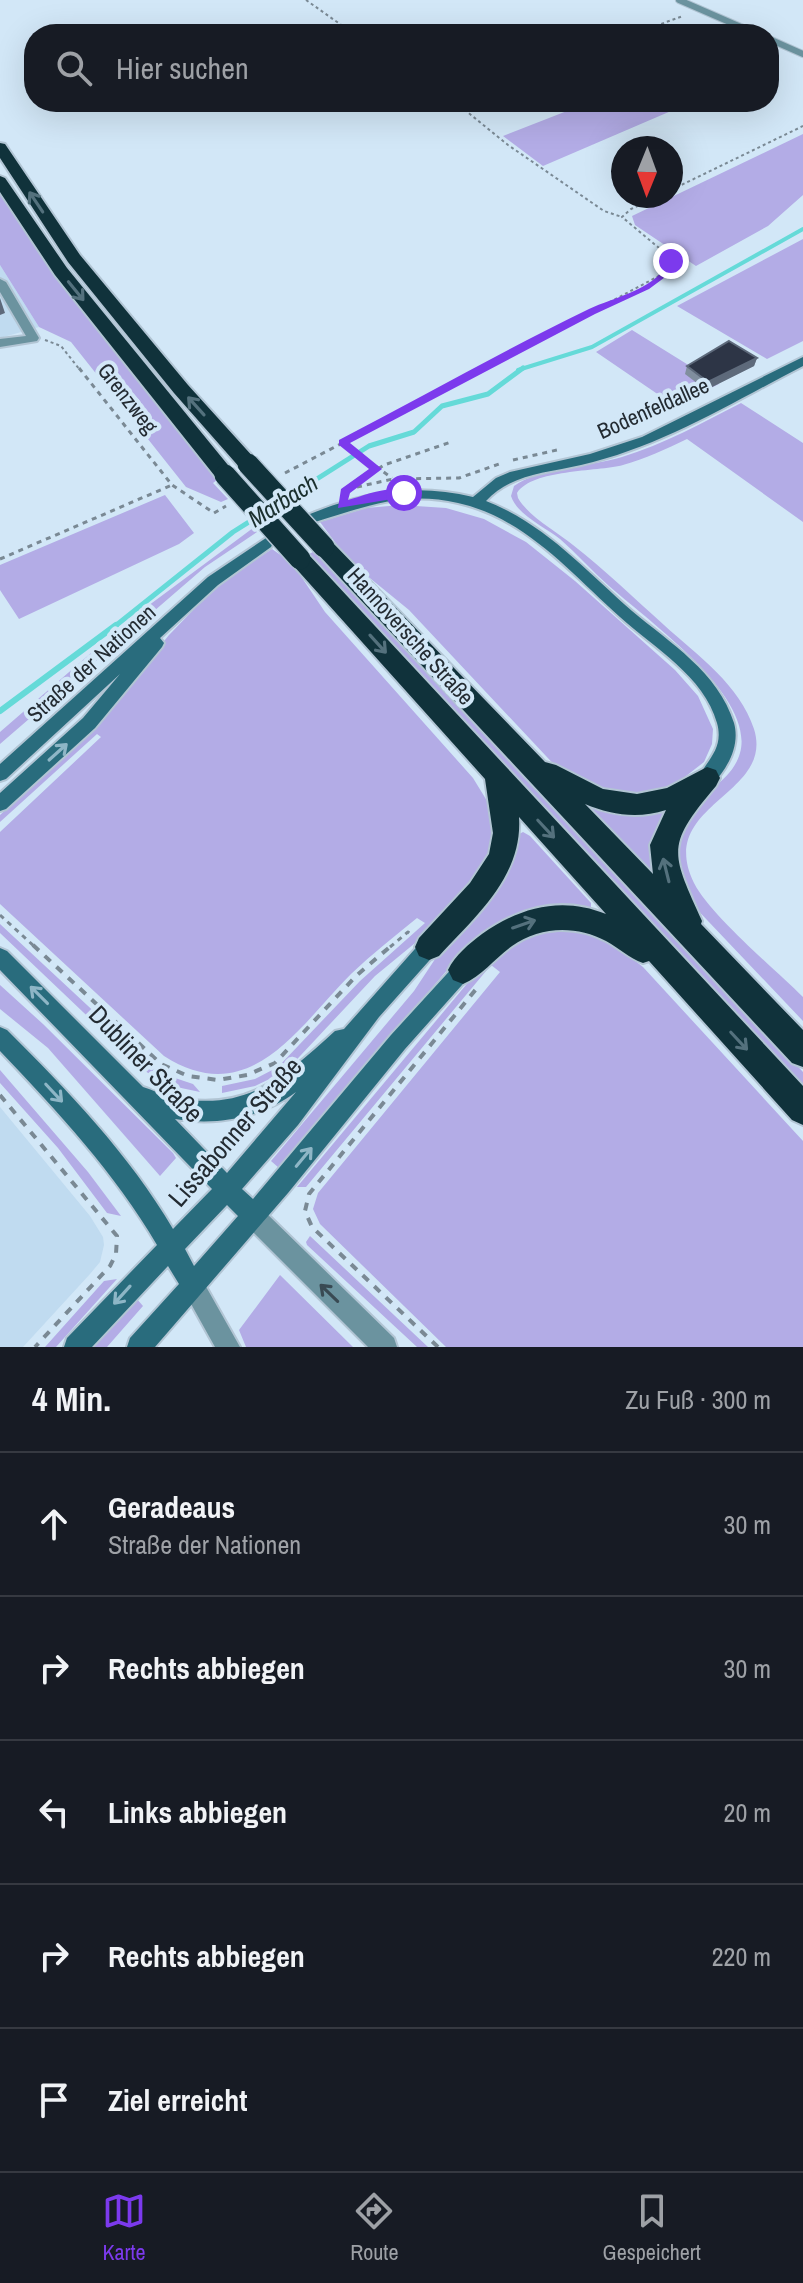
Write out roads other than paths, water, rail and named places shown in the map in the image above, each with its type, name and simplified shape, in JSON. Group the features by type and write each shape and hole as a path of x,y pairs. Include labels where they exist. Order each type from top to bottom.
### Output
{"highway":[{"name":"Hannoversche Straße","path":"0,147 74,258 181,389 324,547 803,1052"},
{"name":"Hannoversche Straße","path":"0,181 61,271 225,475 803,1109"},
{"path":"520,755 585,795 619,804 661,801 687,791 707,778"},
{"path":"429,947 498,868 508,845 509,820 493,772"},
{"path":"707,778 666,830 663,861 674,897 717,962"},
{"path":"463,970 485,948 514,927 545,918 571,918 617,933 686,984"}],"main road":[{"name":"Bodenfeldallee","path":"476,503 492,486 507,477 634,445 803,361"},
{"path":"315,517 379,495 429,494 476,503 520,523 548,543 686,666 708,690 722,713 728,741 722,760 707,778"},
{"name":"Straße der Nationen","path":"0,774 213,581 266,543"},
{"name":"Straße der Nationen","path":"0,804 89,723 176,616"},
{"name":"Lissabonner Straße","path":"76,1347 227,1190 307,1098 364,1019 429,947"},
{"name":"Dubliner Straße","path":"0,957 253,1216"},
{"path":"139,1347 463,970"},
{"path":"133,1090 173,1108 201,1111 247,1108 278,1094 364,1019"},
{"path":"0,1037 79,1121 145,1203 192,1284"}],"street":[{"path":"0,282 33,338 0,343"},
{"name":"Dubliner Straße","path":"253,1216 385,1347"},
{"path":"192,1284 228,1347"}],"lane":[{"path":"679,0 734,24"},
{"path":"779,43 803,54"}],"waterway":[{"name":"Marbach","path":"522,369 592,347 803,229"},
{"name":"Marbach","path":"114,627 233,532 369,446 414,432 442,406 488,394 522,369"},
{"name":"Marbach","path":"518,370 522,369"},
{"name":"Marbach","path":"0,711 116,625"}]}
